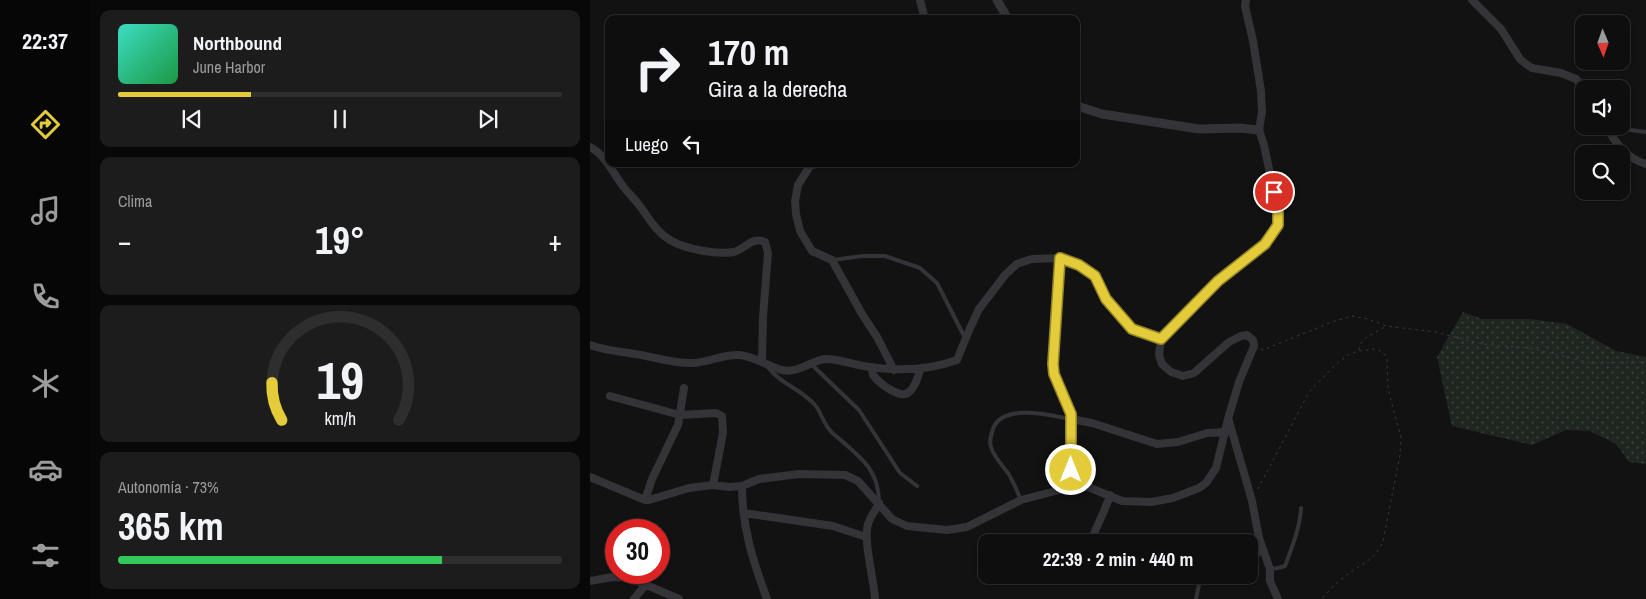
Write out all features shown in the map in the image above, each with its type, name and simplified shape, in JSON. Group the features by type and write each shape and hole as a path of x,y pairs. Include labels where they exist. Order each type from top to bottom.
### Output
{"street":[{"path":"920,0 924,15"},
{"path":"997,0 1006,15"},
{"path":"590,477 645,500 689,488 713,485 742,486 759,479 799,474 845,476 858,481 892,519 907,526 947,530 967,528 1021,500 1071,487 1088,487 1122,501 1151,502 1173,498 1200,488 1206,483 1216,468 1239,382 1254,346 1253,340 1248,335 1229,342 1194,373 1183,376 1171,372 1162,364 1159,355 1161,339 1218,281 1265,244 1278,225 1278,207 1259,130 1262,112 1260,91 1253,42 1245,6 1246,0"},
{"path":"1472,0 1501,29 1520,59 1526,64 1532,68 1562,73 1577,80"},
{"path":"1080,107 1102,114 1199,128 1259,130"},
{"path":"1611,135 1626,154 1646,164"},
{"path":"590,147 599,152 605,160"},
{"path":"610,167 656,228 670,240 690,248 708,252 735,252 752,241 760,240 765,242 768,253 762,361"},
{"path":"809,167 798,185 795,201 800,231 812,251 832,260 894,370"},
{"path":"590,345 663,361 684,363 696,363 740,355 762,361 782,370 790,370 825,359 894,370 946,364 957,360 965,338 980,309 1005,275 1016,264 1032,259 1060,258 1079,265 1095,276 1106,299 1132,329 1161,339"},
{"path":"1060,258 1053,364 1054,374 1071,414 1071,487"},
{"path":"872,367 873,375 891,391 901,395 909,393 914,387 921,368"},
{"path":"645,500 652,479 675,435 684,388"},
{"path":"610,396 680,415 716,413 722,416 722,433 713,485"},
{"path":"1228,419 1252,500 1263,549 1270,568 1270,581 1278,599"},
{"path":"1071,420 1092,423 1157,444 1178,442 1207,433 1225,432"},
{"path":"742,486 746,534 752,558 767,599"},
{"path":"1094,534 1104,514 1110,495"},
{"path":"875,599 866,537 868,524 879,503"},
{"path":"744,513 833,526 866,537"},
{"path":"1258,552 1263,549"},
{"path":"590,581 605,578"},
{"path":"634,599 646,584 679,599"}],"lane":[{"path":"1630,130 1646,132"},
{"path":"832,260 863,256 885,256 920,268 937,283 965,338"},
{"path":"762,361 781,381 796,389 815,405 828,429 864,459 879,488 879,503"},
{"path":"811,364 859,410 900,473 916,486"},
{"path":"1021,500 1009,474 991,450 990,441 995,424 1003,416 1019,413 1043,414 1071,420"},
{"path":"1270,568 1285,566 1294,542 1301,508"},
{"path":"1196,599 1199,584"}],"path":[{"path":"1254,346 1263,350 1332,322 1352,316 1368,319 1386,326 1435,332 1483,344 1529,348 1592,363 1646,362"},
{"path":"1359,351 1362,340 1386,326"},
{"path":"1252,500 1309,392 1335,365 1348,355 1374,349 1383,352 1387,360 1388,389 1401,437 1400,455 1381,548 1374,556 1347,574 1322,599"}],"shaded area":[{"path":"1463,312 1482,319 1529,319 1567,324 1616,351 1646,357 1646,464 1629,462 1616,444 1590,431 1566,430 1532,445 1452,426 1437,357"}],"route":[{"path":"1071,470 1071,414 1054,374 1053,364 1060,258 1079,265 1095,276 1106,299 1132,329 1161,339 1218,281 1265,244 1278,225 1278,207 1274,192"}]}
